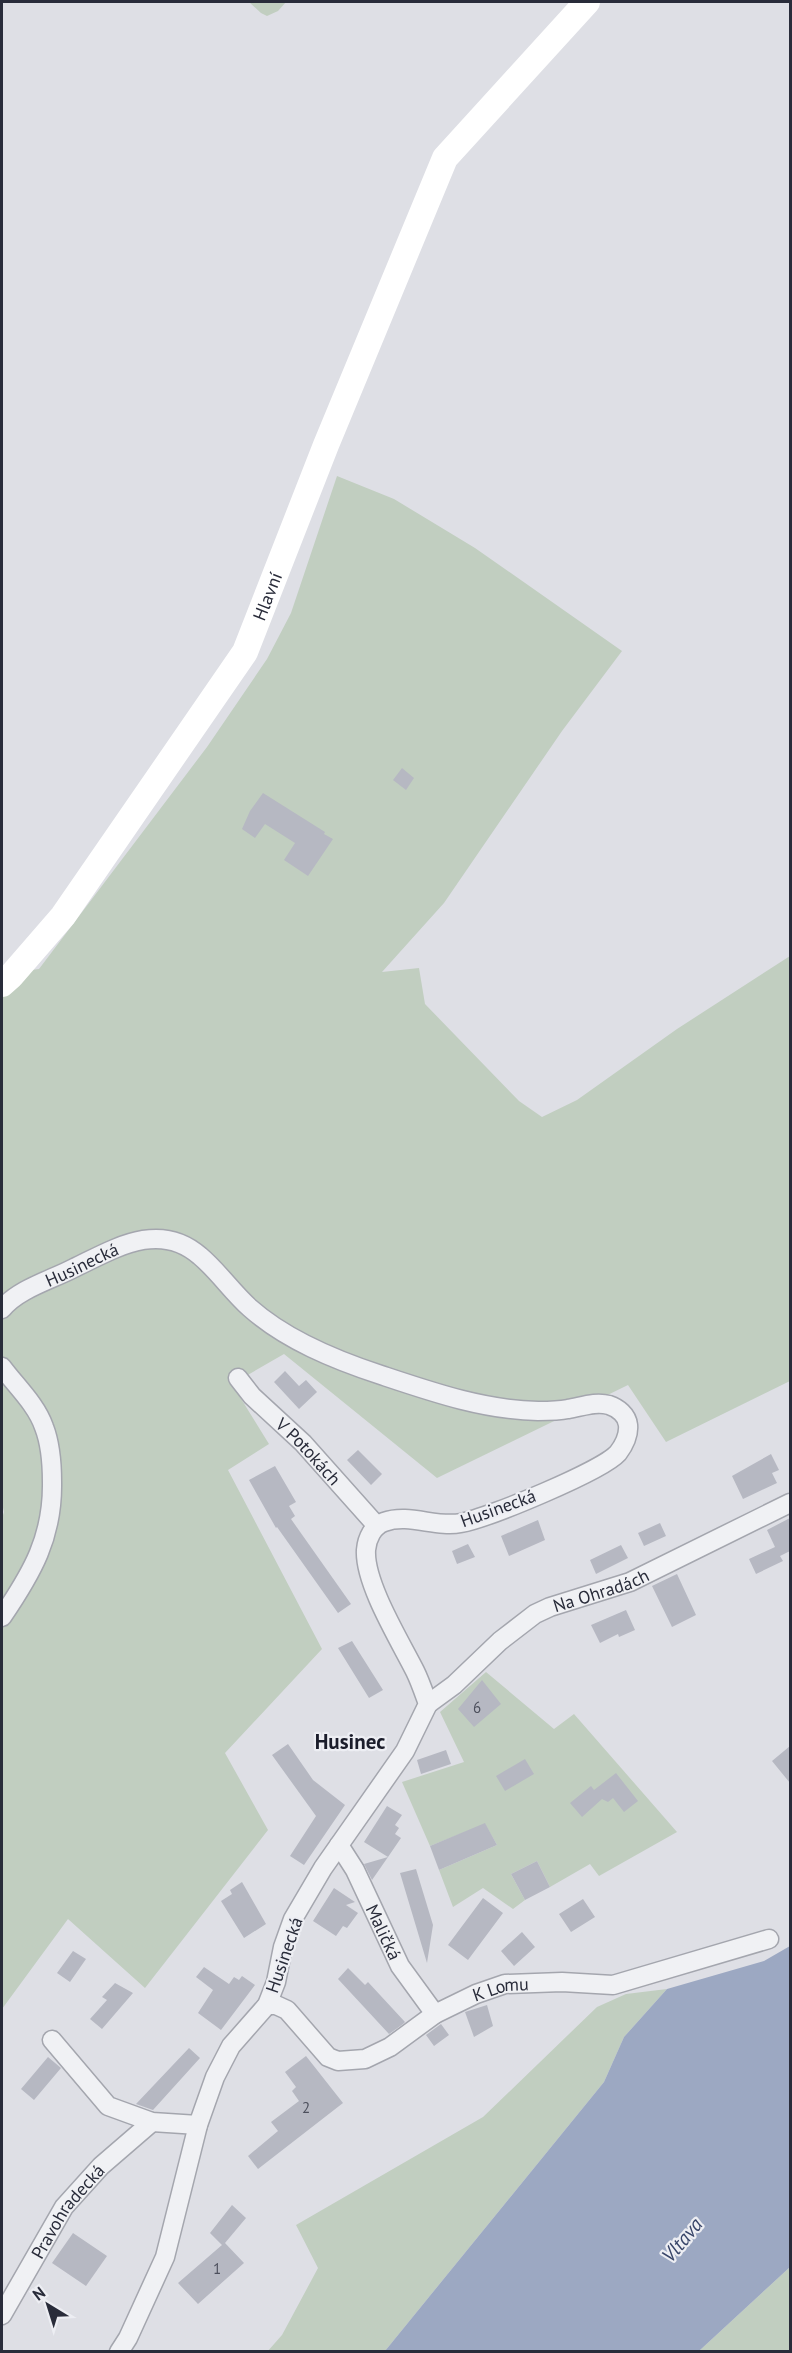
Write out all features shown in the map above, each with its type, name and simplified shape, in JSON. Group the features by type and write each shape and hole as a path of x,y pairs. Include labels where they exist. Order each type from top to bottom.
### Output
{"street":[{"name":"Hlavní","path":"2,984 63,916 245,652 326,446 445,158 587,2"},
{"name":"Husinecká","path":"2,1309 21,1294 139,1239 170,1240 188,1247 200,1256 249,1307 277,1329 309,1346 363,1369 434,1393 503,1408 556,1410 590,1404 607,1405 618,1409 625,1417 628,1427 627,1438 618,1453 601,1466 559,1485 484,1517 459,1524 439,1525 401,1519 387,1521 377,1526"},
{"path":"2,1367 29,1401 44,1426 52,1457 52,1499 48,1532 39,1556 26,1581 2,1617"},
{"name":"V Potokách","path":"238,1378 252,1396 303,1443 377,1526"},
{"name":"Na Ohradách","path":"428,1704 454,1685 500,1641 535,1614 550,1607 630,1582 790,1503"},
{"path":"377,1526 369,1537 366,1550 374,1587 401,1646 416,1672 428,1704"},
{"name":"Husinecká","path":"119,2352 128,2338 165,2257 198,2125 215,2077 231,2046 267,2005 276,1982 283,1947 293,1919 323,1868 405,1751 428,1704"},
{"name":"Maličká","path":"339,1845 355,1870 400,1966 435,2014"},
{"name":"K Lomu","path":"267,2005 276,2005 287,2010 328,2057 338,2061 365,2059 390,2047 435,2014 476,1994 505,1984 562,1982 613,1985 769,1939"},
{"path":"52,2040 108,2106 152,2122 198,2125"},
{"name":"Pravohradecká","path":"2,2315 64,2207 101,2166 152,2122"}],"green space":[{"path":"249,2 286,2 278,11 267,16"},
{"path":"337,476 394,499 475,548 622,651 562,731 444,903 382,972 419,968 425,1004 519,1101 542,1117 577,1100 677,1029 790,956 790,1381 666,1442 628,1385 437,1478 284,1354 232,1384 269,1444 228,1470 322,1649 225,1753 268,1830 145,1988 68,1919 2,2009 2,1518 4,1512 2,1503 2,974 39,969 207,747 267,659 291,613"},
{"path":"486,1672 554,1729 574,1714 677,1832 599,1876 590,1864 550,1887 537,1861 511,1874 525,1900 513,1909 483,1888 453,1907 439,1870 497,1845 485,1824 430,1846 402,1782 464,1762 440,1712"},
{"path":"667,1989 624,2037 604,2082 385,2351 267,2352 282,2335 318,2268 296,2225 483,2117 597,2007 626,1994"},
{"path":"790,2267 790,2351 699,2351"}],"water":[{"name":"Vltava","path":"790,1946 790,2267 699,2351 385,2351 604,2082 624,2037 667,1989 764,1961"}],"building":[{"path":"402,768 414,778 406,790 393,780"},
{"path":"263,793 333,839 308,876 284,860 295,843 265,824 255,838 242,829 250,811"},
{"path":"285,1371 299,1386 306,1380 317,1392 299,1409 274,1382"},
{"path":"358,1450 382,1474 371,1485 347,1460"},
{"path":"771,1454 779,1470 772,1473 777,1483 743,1499 732,1476"},
{"path":"275,1466 296,1502 289,1506 295,1516 291,1519 351,1604 338,1613 276,1528 249,1480"},
{"path":"790,1518 790,1551 780,1556 783,1561 756,1574 749,1559 775,1547 767,1530"},
{"path":"538,1520 545,1540 509,1556 501,1536"},
{"path":"660,1523 666,1536 644,1546 638,1533"},
{"path":"468,1544 475,1557 457,1564 452,1551"},
{"path":"621,1545 628,1558 596,1574 590,1560"},
{"path":"677,1574 696,1615 672,1627 652,1586"},
{"path":"626,1610 635,1630 619,1637 618,1634 600,1643 591,1625"},
{"path":"352,1641 383,1690 369,1698 338,1648"},
{"path":"482,1680 501,1704 474,1727 458,1709"},
{"path":"288,1744 313,1780 345,1805 304,1865 290,1856 316,1816 272,1755"},
{"path":"790,1746 790,1783 772,1761"},
{"path":"446,1750 451,1764 421,1774 417,1760"},
{"path":"525,1759 534,1774 505,1791 496,1776"},
{"path":"616,1773 638,1801 624,1812 613,1798 608,1802 602,1799 582,1817 570,1803 591,1786 594,1790"},
{"path":"387,1806 402,1815 395,1825 399,1828 395,1834 401,1838 388,1857 364,1842"},
{"path":"485,1823 497,1845 439,1870 430,1846"},
{"path":"388,1857 372,1880 364,1864"},
{"path":"537,1861 550,1887 525,1900 511,1874"},
{"path":"416,1869 433,1925 427,1963 400,1873"},
{"path":"242,1882 266,1924 244,1938 221,1901 232,1894 230,1890"},
{"path":"334,1888 355,1902 346,1905 358,1913 347,1928 343,1926 336,1936 313,1921"},
{"path":"483,1898 503,1913 468,1960 448,1945"},
{"path":"583,1899 595,1917 571,1932 559,1914"},
{"path":"522,1932 535,1947 514,1966 501,1951"},
{"path":"73,1951 86,1959 70,1982 57,1973"},
{"path":"204,1967 229,1984 234,1977 239,1980 242,1976 255,1985 221,2030 198,2013 213,1990 196,1977"},
{"path":"348,1968 365,1985 368,1982 405,2022 389,2034 338,1979"},
{"path":"115,1983 133,1993 102,2029 90,2019 107,2000 102,1997"},
{"path":"487,2005 493,2026 474,2037 465,2012"},
{"path":"441,2024 449,2035 434,2046 426,2035"},
{"path":"189,2048 200,2058 153,2110 136,2104"},
{"path":"306,2056 343,2103 258,2169 248,2156 278,2131 271,2122 299,2101 292,2091 296,2087 285,2072"},
{"path":"48,2057 61,2068 34,2100 21,2089"},
{"path":"232,2205 246,2218 225,2243 244,2263 198,2304 178,2283 222,2245 210,2233"},
{"path":"73,2233 107,2256 86,2286 52,2263"}],"district":[{"name":"Husinec","path":"350,1741"}]}
